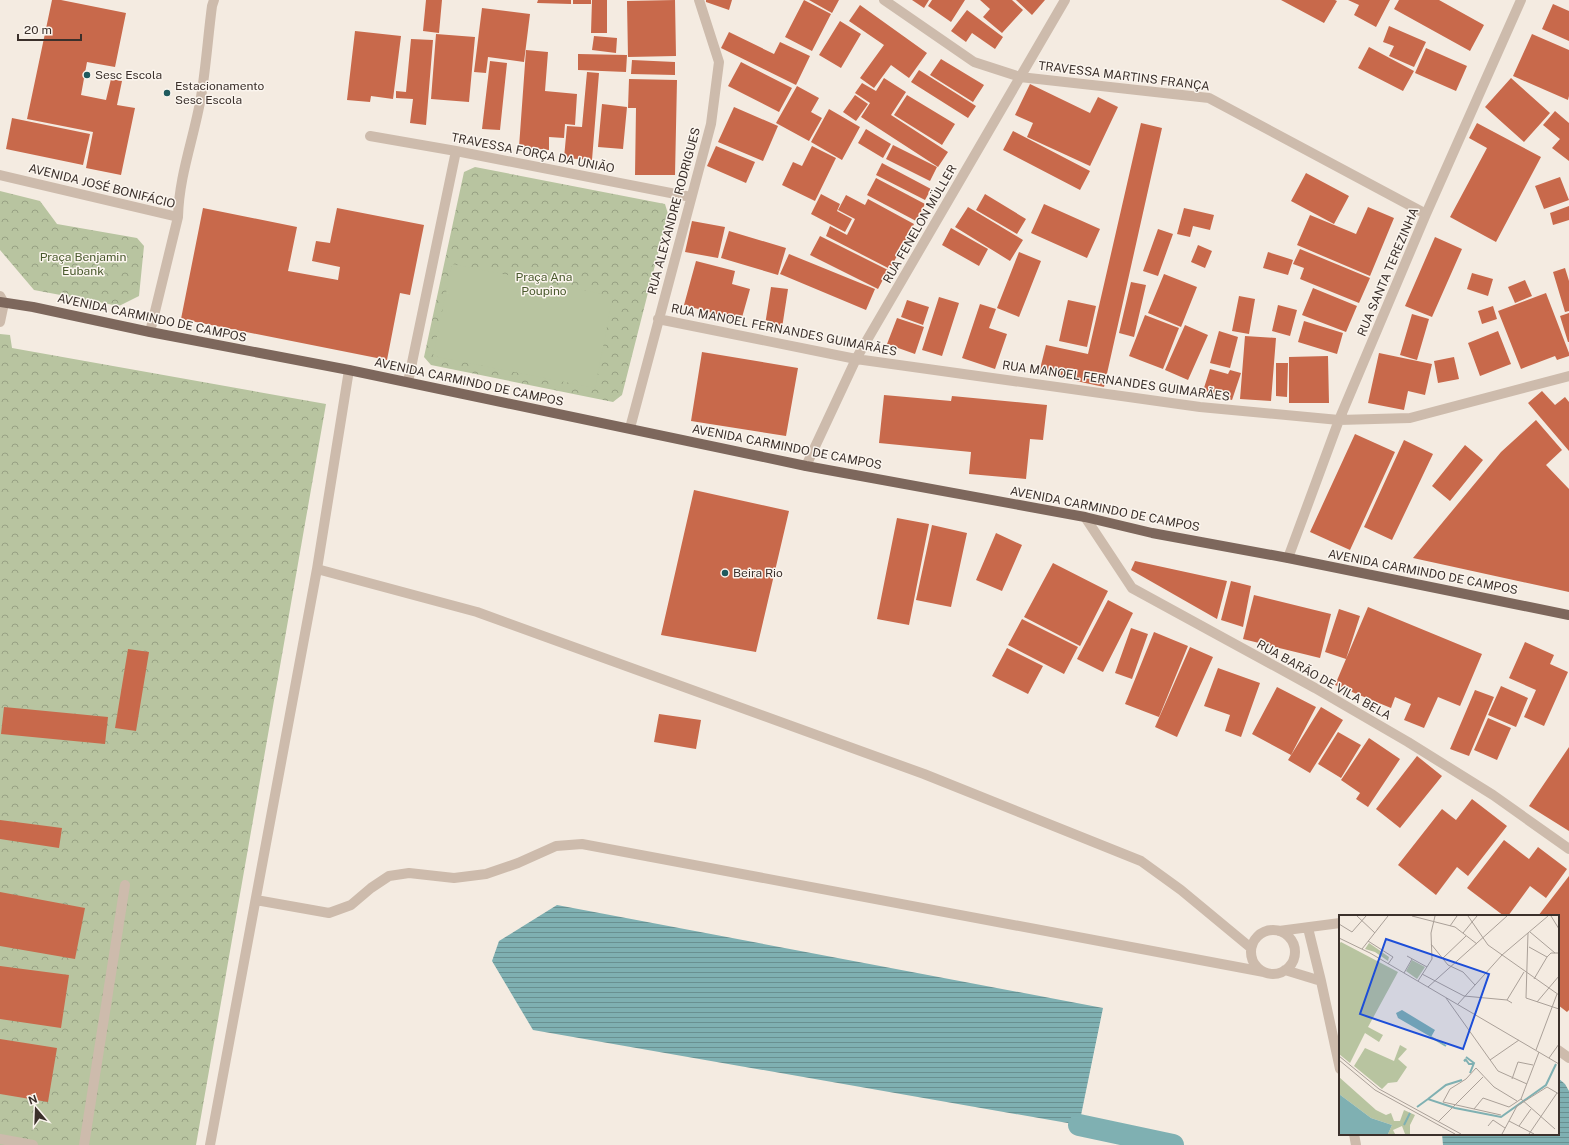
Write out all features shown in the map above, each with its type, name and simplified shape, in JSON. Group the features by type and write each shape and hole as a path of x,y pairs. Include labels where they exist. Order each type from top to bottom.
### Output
{"main road":[{"name":"AVENIDA CARMINDO DE CAMPOS","path":"1,300 150,332 408,382 806,466 1084,517 1152,533 1288,558 1569,614"}],"street":[{"path":"178,218 182,175 201,98 214,0"},
{"name":"RUA ALEXANDRE RODRIGUES","path":"630,428 711,124 719,62 699,0"},
{"name":"TRAVESSA MARTINS FRANÇA","path":"884,0 974,62 1020,77 1209,98 1426,214"},
{"name":"RUA FENELON MÜLLER","path":"806,466 856,359 1065,0"},
{"name":"RUA SANTA TEREZINHA","path":"1288,558 1339,420 1426,214 1521,0"},
{"name":"TRAVESSA FORÇA DA UNIÃO","path":"370,136 456,151 691,197"},
{"path":"408,382 456,151"},
{"name":"AVENIDA JOSÉ BONIFÁCIO","path":"0,175 178,218 150,332"},
{"path":"0,322 1,300"},
{"name":"RUA MANOEL FERNANDES GUIMARÃES","path":"658,319 856,359 1200,407 1339,420 1410,418 1569,376"},
{"path":"210,1145 318,569 349,370"},
{"name":"RUA BARÃO DE VILA BELA","path":"1084,517 1132,588 1315,688 1408,742 1493,795 1569,849"},
{"path":"318,569 477,612 916,772 1141,861 1181,890 1251,948"},
{"path":"256,900 329,913 351,905 371,888 390,876 409,873 454,878 486,874 518,863 556,846 582,844 1271,974 1285,970 1294,958 1294,952 1290,939 1279,931"},
{"path":"84,1145 125,885"},
{"path":"1264,972 1253,962 1251,948 1254,941 1265,932 1308,928 1339,922"},
{"path":"1308,928 1339,1064"},
{"path":"1285,970 1321,981"},
{"path":"1559,1051 1569,1058"},
{"path":"1354,1135 1356,1145"},
{"path":"0,1139 33,1145"}],"green space":[{"name":"Praça Ana Poupino","path":"475,167 665,204 668,214 622,395 613,402 431,365 424,357 464,172"},
{"name":"Praça Benjamin Eubank","path":"0,191 40,201 57,224 137,238 144,246 139,296 119,306 34,290 0,250"},
{"path":"452,264 613,296 595,388 433,356"},
{"path":"0,334 10,335 12,348 326,404 196,1145 0,1145"}],"water":[{"path":"557,905 1103,1008 1079,1125 533,1030 492,961 499,941"},
{"path":"1559,1079 1565,1084 1569,1091 1569,1145 1443,1145 1442,1135 1559,1135"}],"building":[{"path":"52,0 61,0 126,13 115,67 87,62 81,95 106,100 111,79 122,81 117,105 135,108 121,175 86,168 93,132 27,119"},
{"path":"426,0 442,0 439,33 423,31"},
{"path":"538,0 571,0 571,4 537,3"},
{"path":"573,0 591,0 591,4 573,4"},
{"path":"592,0 607,0 607,33 591,33"},
{"path":"675,0 676,56 628,57 627,1"},
{"path":"706,0 732,0 729,10 706,2"},
{"path":"804,0 831,14 812,51 785,37"},
{"path":"809,0 839,0 832,13"},
{"path":"912,0 929,0 924,8"},
{"path":"932,0 965,0 951,22 928,6"},
{"path":"980,0 1012,0 1023,10 1002,33 983,17 990,9"},
{"path":"1016,0 1045,0 1032,15"},
{"path":"1281,0 1335,0 1337,1 1324,23"},
{"path":"1348,0 1390,0 1376,27 1354,15 1359,5"},
{"path":"1399,0 1439,0 1484,25 1470,51 1394,9"},
{"path":"1553,4 1569,11 1569,41 1542,29"},
{"path":"860,5 927,53 909,78 891,65 874,88 860,78 884,45 849,21"},
{"path":"482,8 530,14 524,62 488,57 486,73 474,72"},
{"path":"967,10 1003,37 995,49 972,33 966,42 951,31"},
{"path":"840,21 861,34 841,68 819,55"},
{"path":"1389,26 1426,42 1414,67 1389,56 1394,46 1383,42"},
{"path":"355,31 401,36 393,99 371,96 370,102 347,100"},
{"path":"729,32 774,54 780,42 810,56 796,85 721,48"},
{"path":"436,34 475,37 469,102 431,99"},
{"path":"1532,34 1569,50 1568,100 1513,76"},
{"path":"594,36 617,38 616,53 592,50"},
{"path":"411,39 433,40 426,125 410,123 413,99 396,98 396,91 406,92"},
{"path":"1369,47 1414,71 1403,91 1358,68"},
{"path":"1426,48 1467,66 1456,91 1415,73"},
{"path":"526,50 548,52 545,91 577,94 575,125 565,124 564,138 549,137 549,150 519,147"},
{"path":"578,54 627,55 626,72 578,70"},
{"path":"941,59 984,85 973,102 930,75"},
{"path":"632,60 675,62 675,75 631,74"},
{"path":"490,61 507,63 500,130 482,129"},
{"path":"741,62 792,88 779,112 728,86"},
{"path":"919,70 976,106 968,118 911,82"},
{"path":"587,72 599,73 592,160 564,158 567,126 582,127"},
{"path":"884,78 906,92 891,115 948,152 938,167 861,117 870,103 855,93 862,83 876,91"},
{"path":"1511,78 1550,113 1524,142 1485,107"},
{"path":"629,79 677,80 675,175 635,175 636,108 628,108"},
{"path":"1030,84 1090,113 1098,97 1118,107 1090,166 1027,137 1033,123 1015,115"},
{"path":"797,86 819,98 811,112 822,118 809,141 776,123"},
{"path":"855,95 868,104 856,121 843,112"},
{"path":"907,95 955,124 942,145 894,115"},
{"path":"602,104 627,107 623,149 598,147"},
{"path":"734,107 778,126 763,161 718,142"},
{"path":"829,109 860,127 842,160 811,142"},
{"path":"1555,111 1569,123 1569,161 1552,148 1560,139 1543,125"},
{"path":"12,118 90,134 83,165 6,149"},
{"path":"1141,123 1162,128 1104,387 1039,373 1046,345 1088,354"},
{"path":"1477,123 1541,157 1496,242 1450,217 1487,148 1469,138"},
{"path":"866,129 891,144 883,158 858,143"},
{"path":"1013,131 1090,171 1080,190 1003,150"},
{"path":"893,145 937,167 930,181 886,159"},
{"path":"716,146 755,162 746,183 707,166"},
{"path":"812,146 836,158 815,201 782,185 793,162 802,166"},
{"path":"882,163 931,189 925,200 876,175"},
{"path":"1306,173 1349,196 1334,224 1291,201"},
{"path":"1560,177 1569,200 1544,209 1535,186"},
{"path":"876,178 925,204 916,221 867,195"},
{"path":"821,194 840,204 837,211 852,219 845,232 811,214"},
{"path":"985,194 1026,219 1017,234 976,210"},
{"path":"846,195 865,205 868,199 914,224 890,269 826,236 830,226 847,235 855,219 838,210"},
{"path":"1044,204 1100,229 1087,258 1031,233"},
{"path":"1569,206 1569,220 1553,225 1550,213"},
{"path":"968,207 1023,240 1010,261 955,227"},
{"path":"1368,207 1394,218 1370,276 1297,245 1310,215 1356,234"},
{"path":"203,208 297,227 288,271 338,280 340,267 312,261 316,241 330,243 337,208 424,225 410,295 400,293 387,360 181,319"},
{"path":"1184,208 1214,215 1210,230 1193,226 1190,237 1177,234"},
{"path":"692,221 725,227 718,258 685,252"},
{"path":"951,228 988,249 979,266 942,245"},
{"path":"1158,229 1173,234 1158,276 1143,271"},
{"path":"729,231 786,248 778,275 721,258"},
{"path":"820,236 888,270 878,289 810,255"},
{"path":"1435,237 1462,249 1432,317 1405,306"},
{"path":"1198,245 1212,251 1205,268 1191,262"},
{"path":"1300,249 1370,278 1359,303 1300,279 1304,268 1293,264"},
{"path":"1019,252 1041,261 1019,317 997,308"},
{"path":"1268,252 1293,260 1288,275 1263,268"},
{"path":"789,254 875,289 866,310 780,274"},
{"path":"696,261 735,271 732,284 750,289 741,321 684,305"},
{"path":"1565,268 1569,281 1569,311 1565,312 1553,272"},
{"path":"1472,273 1493,279 1488,296 1467,289"},
{"path":"1164,274 1197,287 1181,327 1148,313"},
{"path":"1525,280 1532,296 1515,303 1508,287"},
{"path":"1131,282 1146,285 1134,337 1119,333"},
{"path":"771,287 788,289 782,328 765,325"},
{"path":"1313,288 1357,306 1346,332 1302,315"},
{"path":"1546,293 1569,356 1557,360 1555,356 1521,369 1498,311"},
{"path":"1239,296 1255,299 1249,334 1232,331"},
{"path":"939,297 959,303 942,356 922,350"},
{"path":"907,300 929,307 923,325 901,317"},
{"path":"1068,300 1096,306 1087,347 1059,341"},
{"path":"980,304 996,309 989,328 1007,334 995,369 962,358"},
{"path":"1278,305 1297,310 1290,336 1272,331"},
{"path":"1493,306 1497,319 1482,324 1478,311"},
{"path":"1569,313 1569,342 1568,342 1560,316"},
{"path":"1412,314 1429,319 1417,360 1400,355"},
{"path":"1145,315 1179,328 1163,369 1129,356"},
{"path":"897,318 924,327 915,354 887,344"},
{"path":"1304,321 1343,333 1337,354 1298,342"},
{"path":"1185,325 1208,335 1188,380 1165,370"},
{"path":"1219,331 1238,337 1230,368 1210,363"},
{"path":"1498,331 1511,364 1480,376 1468,343"},
{"path":"1245,336 1276,338 1271,401 1240,399"},
{"path":"702,352 798,368 786,436 691,421"},
{"path":"1379,353 1432,364 1425,395 1408,391 1404,410 1368,403"},
{"path":"1328,356 1329,403 1289,403 1289,357"},
{"path":"1454,357 1459,379 1438,383 1434,361"},
{"path":"1276,363 1288,363 1287,397 1276,396"},
{"path":"1210,369 1228,374 1230,370 1241,373 1232,400 1203,391"},
{"path":"1542,391 1555,405 1565,397 1569,402 1569,451 1528,403"},
{"path":"884,395 951,401 952,396 1047,405 1043,440 1030,439 1026,479 969,474 971,452 879,443"},
{"path":"1536,420 1562,450 1546,465 1569,489 1569,592 1413,558 1501,452"},
{"path":"1355,434 1395,452 1350,550 1310,532"},
{"path":"1404,440 1433,454 1392,540 1364,527"},
{"path":"1465,445 1483,460 1450,501 1432,486"},
{"name":"Beira Rio","path":"694,490 789,511 756,652 661,635"},
{"path":"897,518 929,524 909,625 877,619"},
{"path":"932,525 967,533 951,607 916,600"},
{"path":"996,533 1022,545 1002,591 976,580"},
{"path":"1135,561 1227,581 1217,619 1131,570"},
{"path":"1053,563 1108,591 1080,646 1024,617"},
{"path":"1231,581 1251,586 1243,627 1221,620"},
{"path":"1254,595 1331,614 1320,658 1243,639"},
{"path":"1108,600 1133,613 1103,672 1077,659"},
{"path":"1368,607 1482,654 1460,706 1438,697 1424,728 1404,720 1411,704 1395,697 1391,708 1335,685"},
{"path":"1339,609 1360,616 1346,659 1325,652"},
{"path":"1022,619 1078,647 1064,674 1008,645"},
{"path":"1131,628 1148,634 1132,679 1115,673"},
{"path":"1154,632 1188,646 1159,717 1125,704"},
{"path":"1525,642 1554,655 1550,664 1568,672 1544,726 1524,717 1536,690 1509,678"},
{"path":"1190,647 1213,657 1177,737 1155,727"},
{"path":"1007,648 1043,666 1028,694 992,676"},
{"path":"128,649 149,652 136,731 115,728"},
{"path":"1218,668 1260,683 1241,737 1225,731 1230,715 1204,706"},
{"path":"1501,686 1528,698 1516,727 1488,715"},
{"path":"1277,687 1316,707 1291,755 1252,734"},
{"path":"1475,690 1494,697 1469,756 1450,749"},
{"path":"4,707 108,717 105,744 1,734"},
{"path":"1321,707 1343,720 1310,773 1288,760"},
{"path":"659,714 701,720 696,749 654,742"},
{"path":"1488,718 1511,728 1497,760 1474,750"},
{"path":"1338,732 1361,745 1341,778 1318,764"},
{"path":"1369,738 1400,759 1368,807 1356,799 1360,793 1341,780"},
{"path":"1569,747 1569,831 1529,806"},
{"path":"1417,756 1442,776 1400,828 1376,809"},
{"path":"1472,799 1507,826 1468,876 1457,867 1436,895 1398,865 1442,809 1456,820"},
{"path":"0,820 62,828 59,848 0,839"},
{"path":"1504,840 1529,859 1538,847 1567,869 1546,898 1530,886 1509,915 1503,915 1467,888"},
{"path":"1569,876 1569,1010 1567,1012 1559,1006 1559,915 1539,915"},
{"path":"0,892 85,908 75,959 0,946"},
{"path":"0,966 69,975 61,1028 0,1019"},
{"path":"0,1039 57,1048 48,1102 0,1094"}],"waterway":[{"path":"1079,1125 1173,1145"}],"place":[{"name":"Sesc Escola","path":"87,75"},
{"name":"Estacionamento Sesc Escola","path":"167,93"},
{"name":"Beira Rio","path":"725,573"}]}
